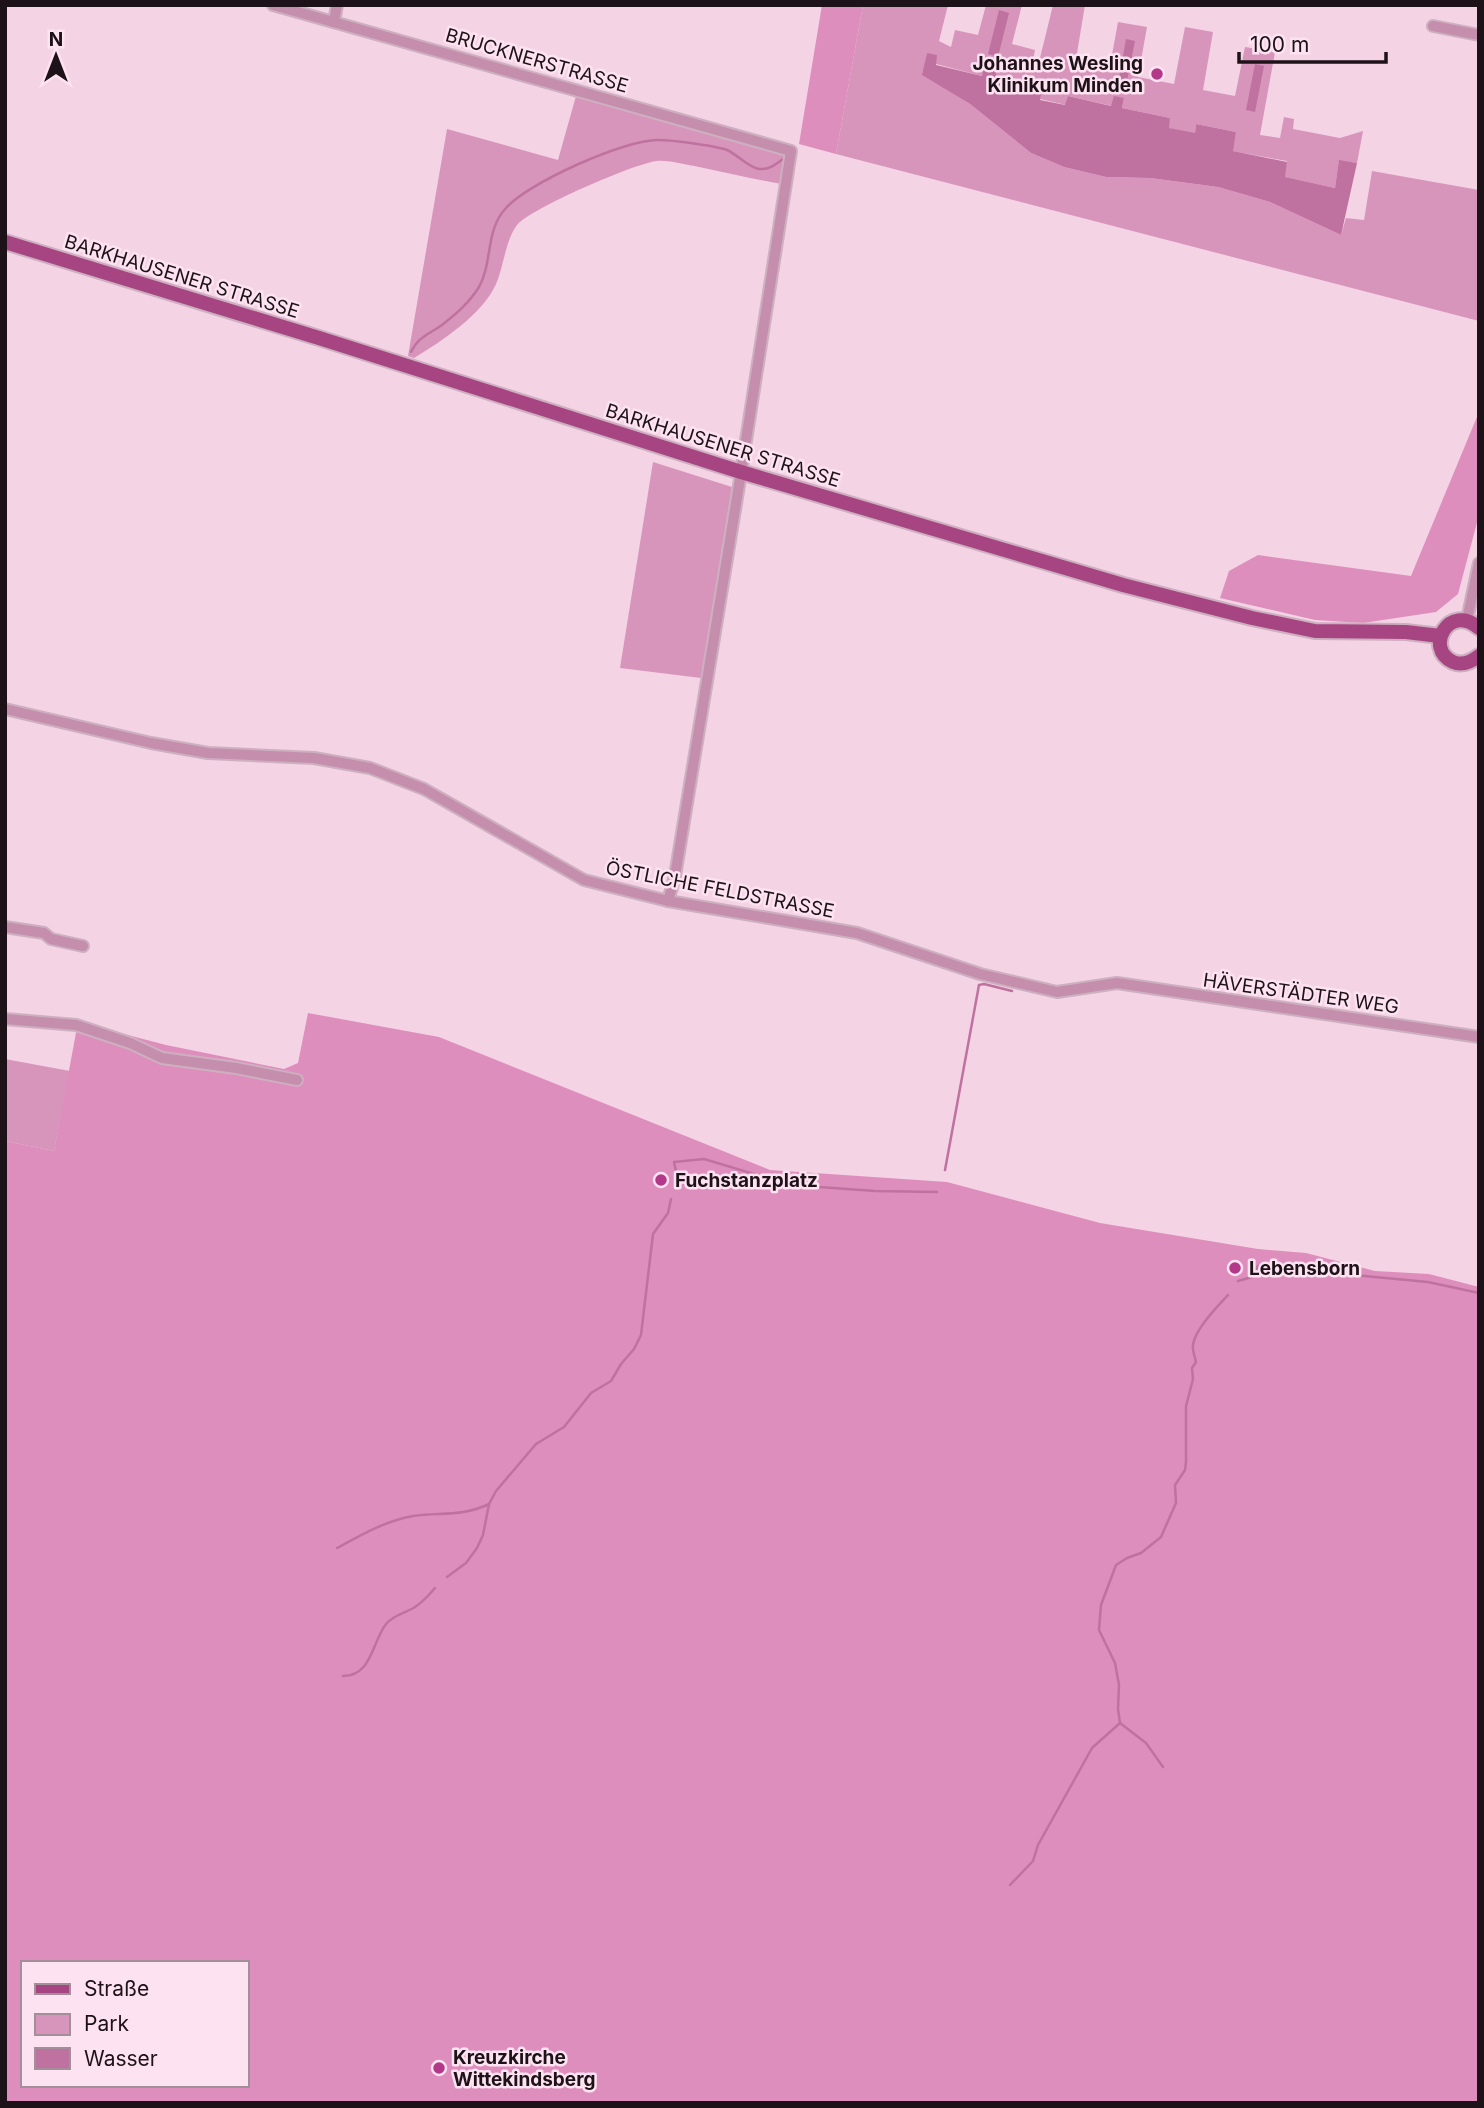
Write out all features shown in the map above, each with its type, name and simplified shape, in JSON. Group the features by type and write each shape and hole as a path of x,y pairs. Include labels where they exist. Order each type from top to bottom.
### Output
{"main road":[{"name":"BARKHAUSENER STRASSE","path":"5,242 741,472 1124,586 1315,631 1406,632 1440,636"},
{"path":"1473,624 1453,621 1443,629 1440,636 1441,650 1451,661 1466,664 1479,656"}],"street":[{"name":"BRUCKNERSTRASSE","path":"273,5 791,151 741,472"},
{"path":"334,22 337,5"},
{"path":"1433,26 1479,35"},
{"path":"668,901 675,876 741,472"},
{"path":"1473,624 1479,563"},
{"name":"ÖSTLICHE FELDSTRASSE","path":"5,709 150,743 208,753 314,758 370,768 424,789 584,880 668,901 857,933 980,974 1057,992 1117,983"},
{"path":"5,927 44,933 51,939 83,946"},
{"name":"HÄVERSTÄDTER WEG","path":"1117,983 1479,1037"},
{"path":"5,1019 76,1025 119,1039 162,1058 297,1080"}],"green space":[{"path":"863,5 948,5 939,41 951,47 955,30 978,35 986,5 1022,5 1012,44 1035,50 1033,60 1039,62 1053,5 1085,5 1075,65 1109,71 1118,22 1147,27 1138,77 1174,84 1185,27 1213,32 1203,90 1235,96 1245,47 1275,52 1260,135 1280,138 1284,117 1294,119 1293,129 1340,138 1363,131 1357,163 1339,161 1335,188 1284,177 1287,161 1232,151 1236,132 1196,124 1195,134 1168,128 1170,118 1122,108 1124,98 1112,106 1068,96 1066,105 1040,99 1041,90 995,79 997,70 982,76 936,64 927,53 923,75 970,104 1031,153 1064,167 1106,177 1150,178 1218,187 1270,202 1341,235 1346,218 1364,220 1372,171 1479,190 1479,321 836,154"},
{"path":"576,96 783,153 786,159 782,184 657,161 584,188 541,209 517,225 510,238 496,284 481,306 437,344 414,358 408,356 447,129 558,160"},
{"path":"653,462 732,487 701,678 620,668"},
{"path":"5,1059 70,1071 54,1151 5,1141"}],"shaded area":[{"path":"822,5 863,5 836,154 799,144"},
{"path":"1479,412 1479,515 1458,594 1436,612 1363,623 1315,620 1220,598 1229,571 1258,555 1411,576"},
{"path":"308,1013 439,1037 770,1170 947,1182 1100,1223 1258,1249 1306,1253 1375,1271 1429,1274 1479,1287 1479,2103 5,2103 5,1141 54,1151 78,1022 166,1045 284,1069 298,1063"}],"water":[{"path":"999,10 1009,13 998,57 988,54"},
{"path":"1126,39 1135,41 1126,86 1118,84"},
{"path":"927,53 937,55 936,65 982,76 984,67 997,70 995,79 1042,90 1040,100 1065,105 1068,96 1111,106 1114,96 1124,98 1122,108 1170,118 1169,128 1195,133 1196,124 1236,132 1233,151 1287,162 1285,177 1335,188 1339,160 1357,163 1341,235 1270,202 1218,187 1150,178 1106,177 1064,167 1031,153 970,104 922,75"},
{"path":"1255,64 1264,66 1255,112 1246,110"}],"waterway":[{"path":"411,352 421,339 462,308 479,287 495,226 506,208 517,198 555,175 601,154 659,140 694,143 727,150 759,169 769,168 783,159"},
{"path":"945,1170 979,985 1012,991"},
{"path":"679,1185 674,1162 704,1159 791,1185 937,1192"},
{"path":"447,1577 466,1563 477,1548 483,1535 489,1504 496,1491 536,1444 564,1427 591,1393 611,1381 634,1349 641,1335 653,1234 668,1213 671,1199"},
{"path":"1238,1281 1252,1277 1258,1266 1428,1282 1479,1293"},
{"path":"1010,1885 1033,1861 1038,1845 1092,1748 1120,1723 1119,1685 1115,1663 1099,1630 1101,1605 1116,1565 1141,1553 1161,1537 1176,1503 1175,1485 1185,1470 1186,1462 1186,1406 1193,1379 1192,1368 1196,1362 1193,1345 1202,1325 1228,1295"},
{"path":"337,1548 403,1518 460,1512 489,1504"},
{"path":"343,1676 353,1675 366,1664 381,1631 389,1621 418,1605 435,1588"},
{"path":"1120,1723 1146,1743 1163,1767"}],"place":[{"name":"Johannes Wesling Klinikum Minden","path":"1157,74"},
{"name":"Fuchstanzplatz","path":"661,1180"},
{"name":"Lebensborn","path":"1235,1268"},
{"name":"Kreuzkirche Wittekindsberg","path":"439,2068"}]}
